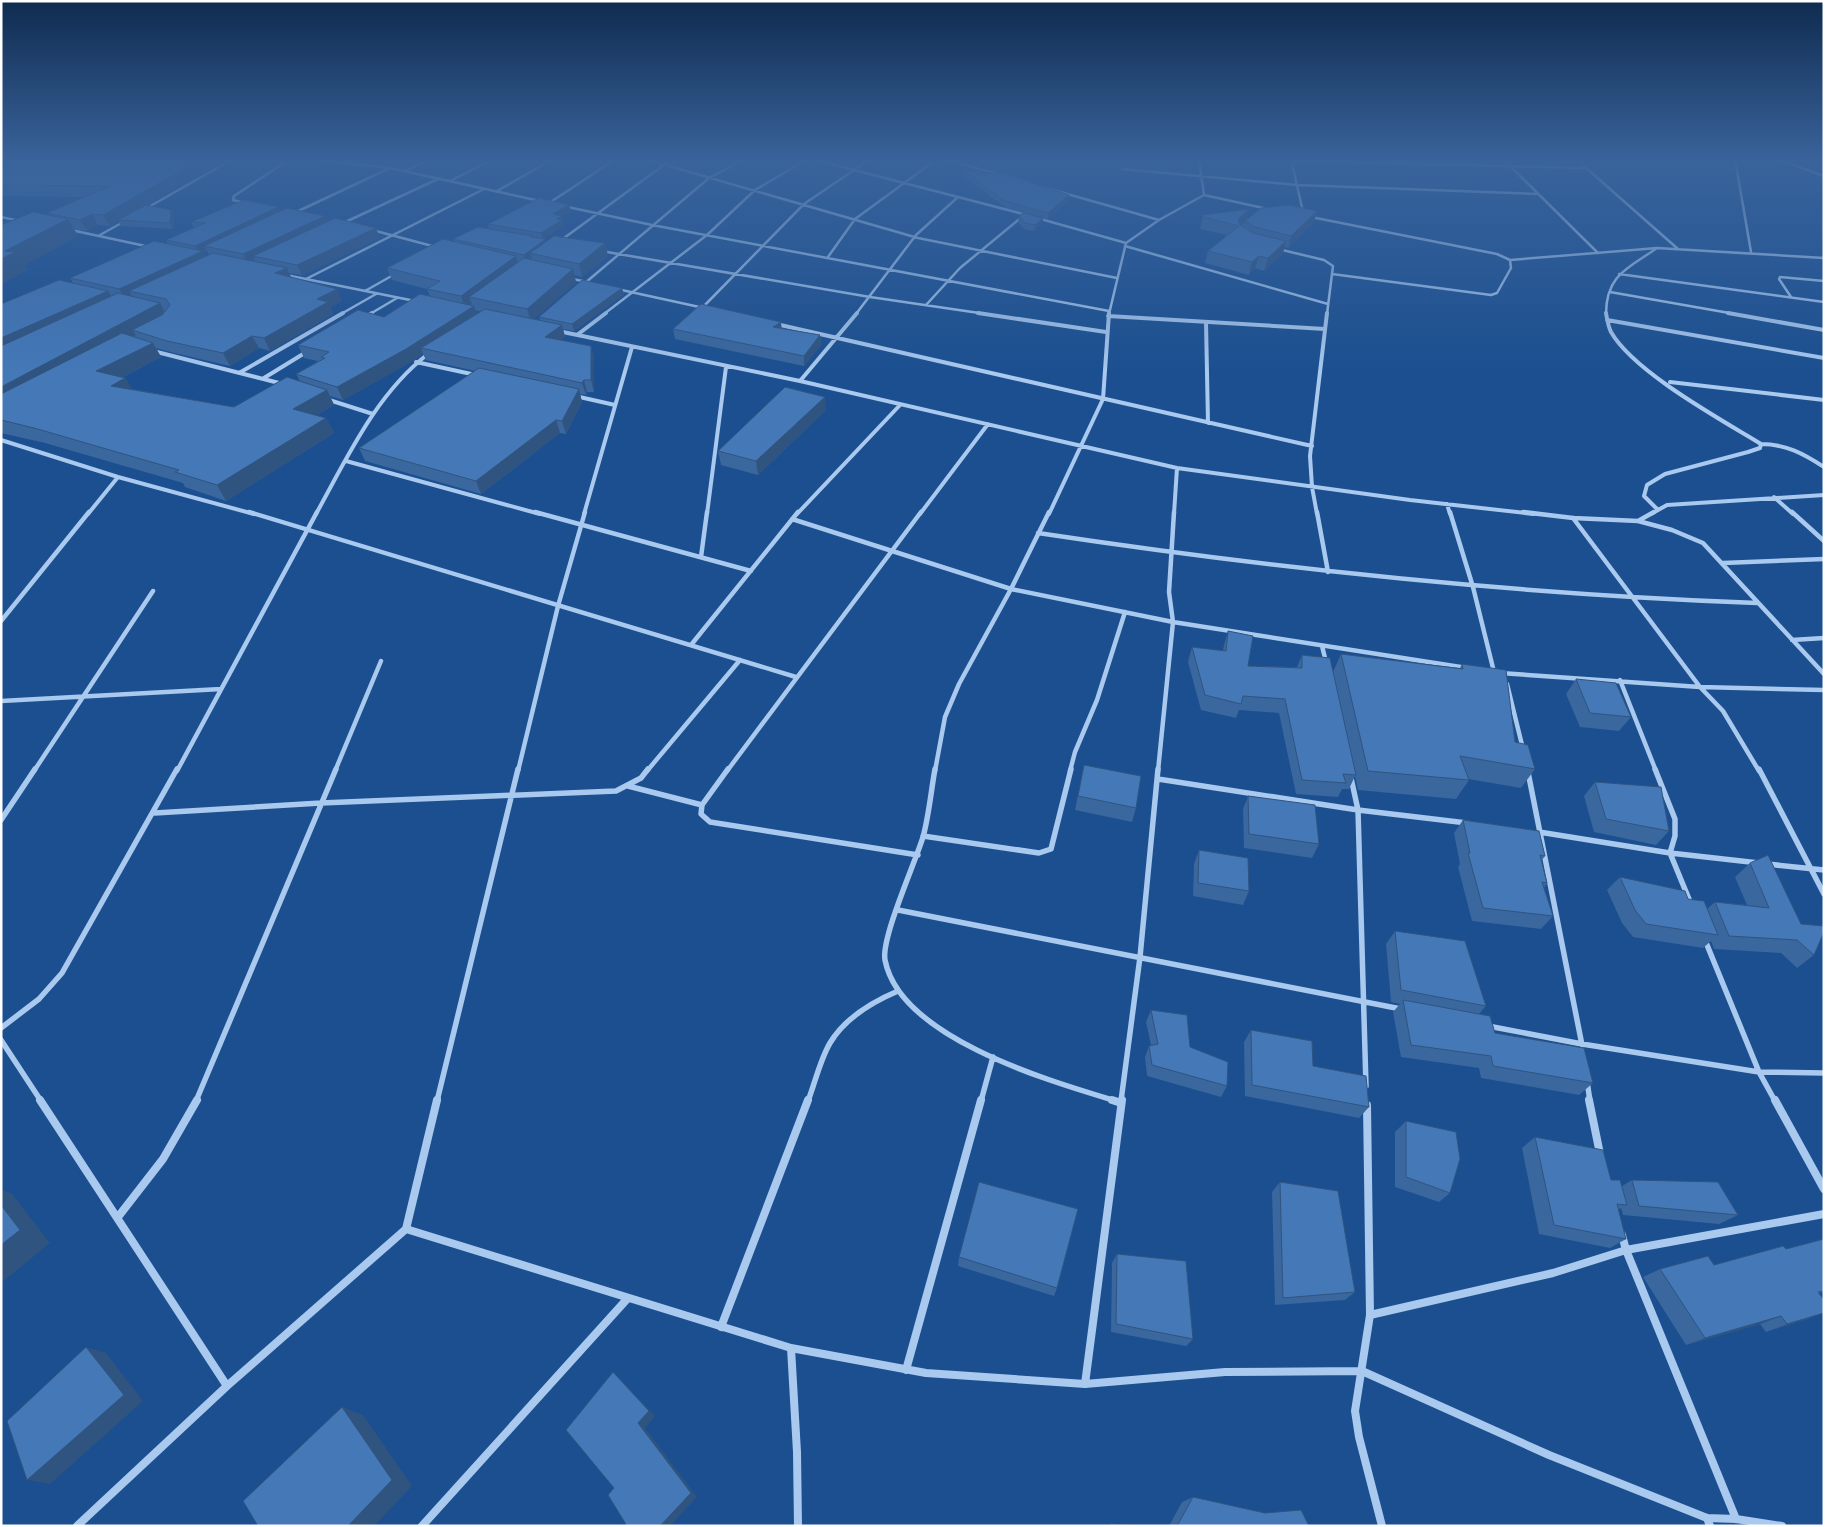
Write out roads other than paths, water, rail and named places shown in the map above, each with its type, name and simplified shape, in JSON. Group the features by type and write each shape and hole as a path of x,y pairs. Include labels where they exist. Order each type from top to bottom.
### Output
{"street":[{"path":"70,230 156,248 148,252"},
{"path":"100,236 109,230"},
{"path":"373,230 442,249 434,253"},
{"path":"306,280 403,230"},
{"path":"564,246 556,244 575,230"},
{"path":"578,288 646,230"},
{"path":"680,230 1109,311"},
{"path":"577,335 711,230"},
{"path":"702,308 778,230"},
{"path":"828,257 847,230"},
{"path":"899,230 916,235 918,238 981,248 1117,278"},
{"path":"800,381 838,338 921,230"},
{"path":"926,305 946,280 981,248 1005,230"},
{"path":"1079,230 1328,304"},
{"path":"1121,1103 1070,1087 968,1047 918,1013 898,991 885,959 890,931 918,855 923,836 945,717 959,684 1011,589 1083,445 1103,399 1106,372 1106,332 1117,278 1126,244 1145,230"},
{"path":"1376,230 1497,254 1510,260 1657,248 1751,252 1824,258"},
{"path":"1575,230 1598,253"},
{"path":"1657,230 1678,249"},
{"path":"1747,230 1751,252"},
{"path":"1269,246 1328,262 1333,266 1312,446 1312,487 1328,572"},
{"path":"1657,248 1619,274 1613,282 1606,306 1610,330 1625,348 1667,382 1761,444 1782,444 1792,447 1824,467"},
{"path":"600,251 870,297 1106,332"},
{"path":"1332,274 1490,295 1497,293 1511,268 1510,260"},
{"path":"365,291 399,272"},
{"path":"278,273 423,303"},
{"path":"1619,274 1824,302"},
{"path":"559,276 595,284"},
{"path":"1791,297 1778,279 1780,277 1824,281"},
{"path":"614,288 712,310"},
{"path":"1610,292 1824,330"},
{"path":"239,372 376,294"},
{"path":"364,318 397,298"},
{"path":"1108,316 1325,329"},
{"path":"1607,320 1824,358"},
{"path":"1206,322 1208,423"},
{"path":"770,323 1312,446"},
{"path":"550,330 800,381 1177,468 1447,504 1573,518 1638,522 1685,534 1703,544 1723,563 1757,603 1824,674"},
{"path":"77,1526 228,1386 406,1229 558,606 632,347"},
{"path":"264,378 314,348"},
{"path":"148,349 264,378 291,387"},
{"path":"1,1028 32,1008 55,984 155,813 307,528 373,414 416,362 432,352"},
{"path":"416,362 482,376"},
{"path":"701,558 726,367"},
{"path":"1667,382 1824,400"},
{"path":"568,395 616,405"},
{"path":"318,396 373,414"},
{"path":"691,645 792,519 900,405"},
{"path":"918,855 710,822 701,814 702,805 796,676 988,424"},
{"path":"1,440 118,476 307,528 558,606 796,676"},
{"path":"1658,510 1644,496 1648,485 1666,474 1748,452 1760,448 1761,444"},
{"path":"346,461 751,571"},
{"path":"1086,1384 1140,957 1158,779 1173,622 1169,592 1177,468"},
{"path":"1,621 118,476"},
{"path":"1638,522 1667,505 1678,503 1824,495"},
{"path":"1774,497 1824,541"},
{"path":"1447,504 1473,587 1494,672"},
{"path":"1573,518 1632,600 1700,687 1723,711 1764,778 1809,869 1824,894"},
{"path":"792,519 1011,589 1173,622 1475,669"},
{"path":"1038,533 1170,554 1473,587 1632,600 1757,603"},
{"path":"1723,563 1824,559"},
{"path":"1,820 153,591"},
{"path":"923,836 1039,853 1050,849 1075,752 1100,692 1125,612"},
{"path":"1792,640 1824,638"},
{"path":"1322,646 1327,665"},
{"path":"155,813 321,803 616,791 641,778 740,660"},
{"path":"118,1217 164,1159 199,1096 381,661"},
{"path":"1485,671 1505,674 1620,680 1700,687 1824,690"},
{"path":"1505,674 1525,758"},
{"path":"1620,680 1675,819 1675,836 1670,853 1692,908"},
{"path":"1,701 221,689"},
{"path":"1527,767 1583,1054"},
{"path":"1350,771 1358,810 1365,1002 1366,1090"},
{"path":"1158,779 1358,810 1474,824"},
{"path":"628,786 702,805"},
{"path":"1531,831 1670,853 1824,870"},
{"path":"898,910 1412,1011"},
{"path":"1703,935 1759,1072 1824,1189"},
{"path":"721,1326 830,1043 859,1011 873,1001 898,991"},
{"path":"1478,1024 1582,1044 1759,1072 1824,1073"},
{"path":"1,1040 228,1386"},
{"path":"906,1370 993,1057"},
{"path":"1586,1073 1592,1121 1602,1158"},
{"path":"1366,1100 1370,1315 1355,1411 1359,1437 1382,1526"},
{"path":"1370,1315 1553,1273 1626,1250 1824,1214"},
{"path":"406,1229 791,1348 926,1373 1086,1384 1226,1372 1362,1371 1549,1455 1708,1522 1736,1519 1782,1526"},
{"path":"1621,1231 1626,1250 1736,1519"},
{"path":"422,1526 628,1298"},
{"path":"791,1348 797,1452 798,1526"}]}
